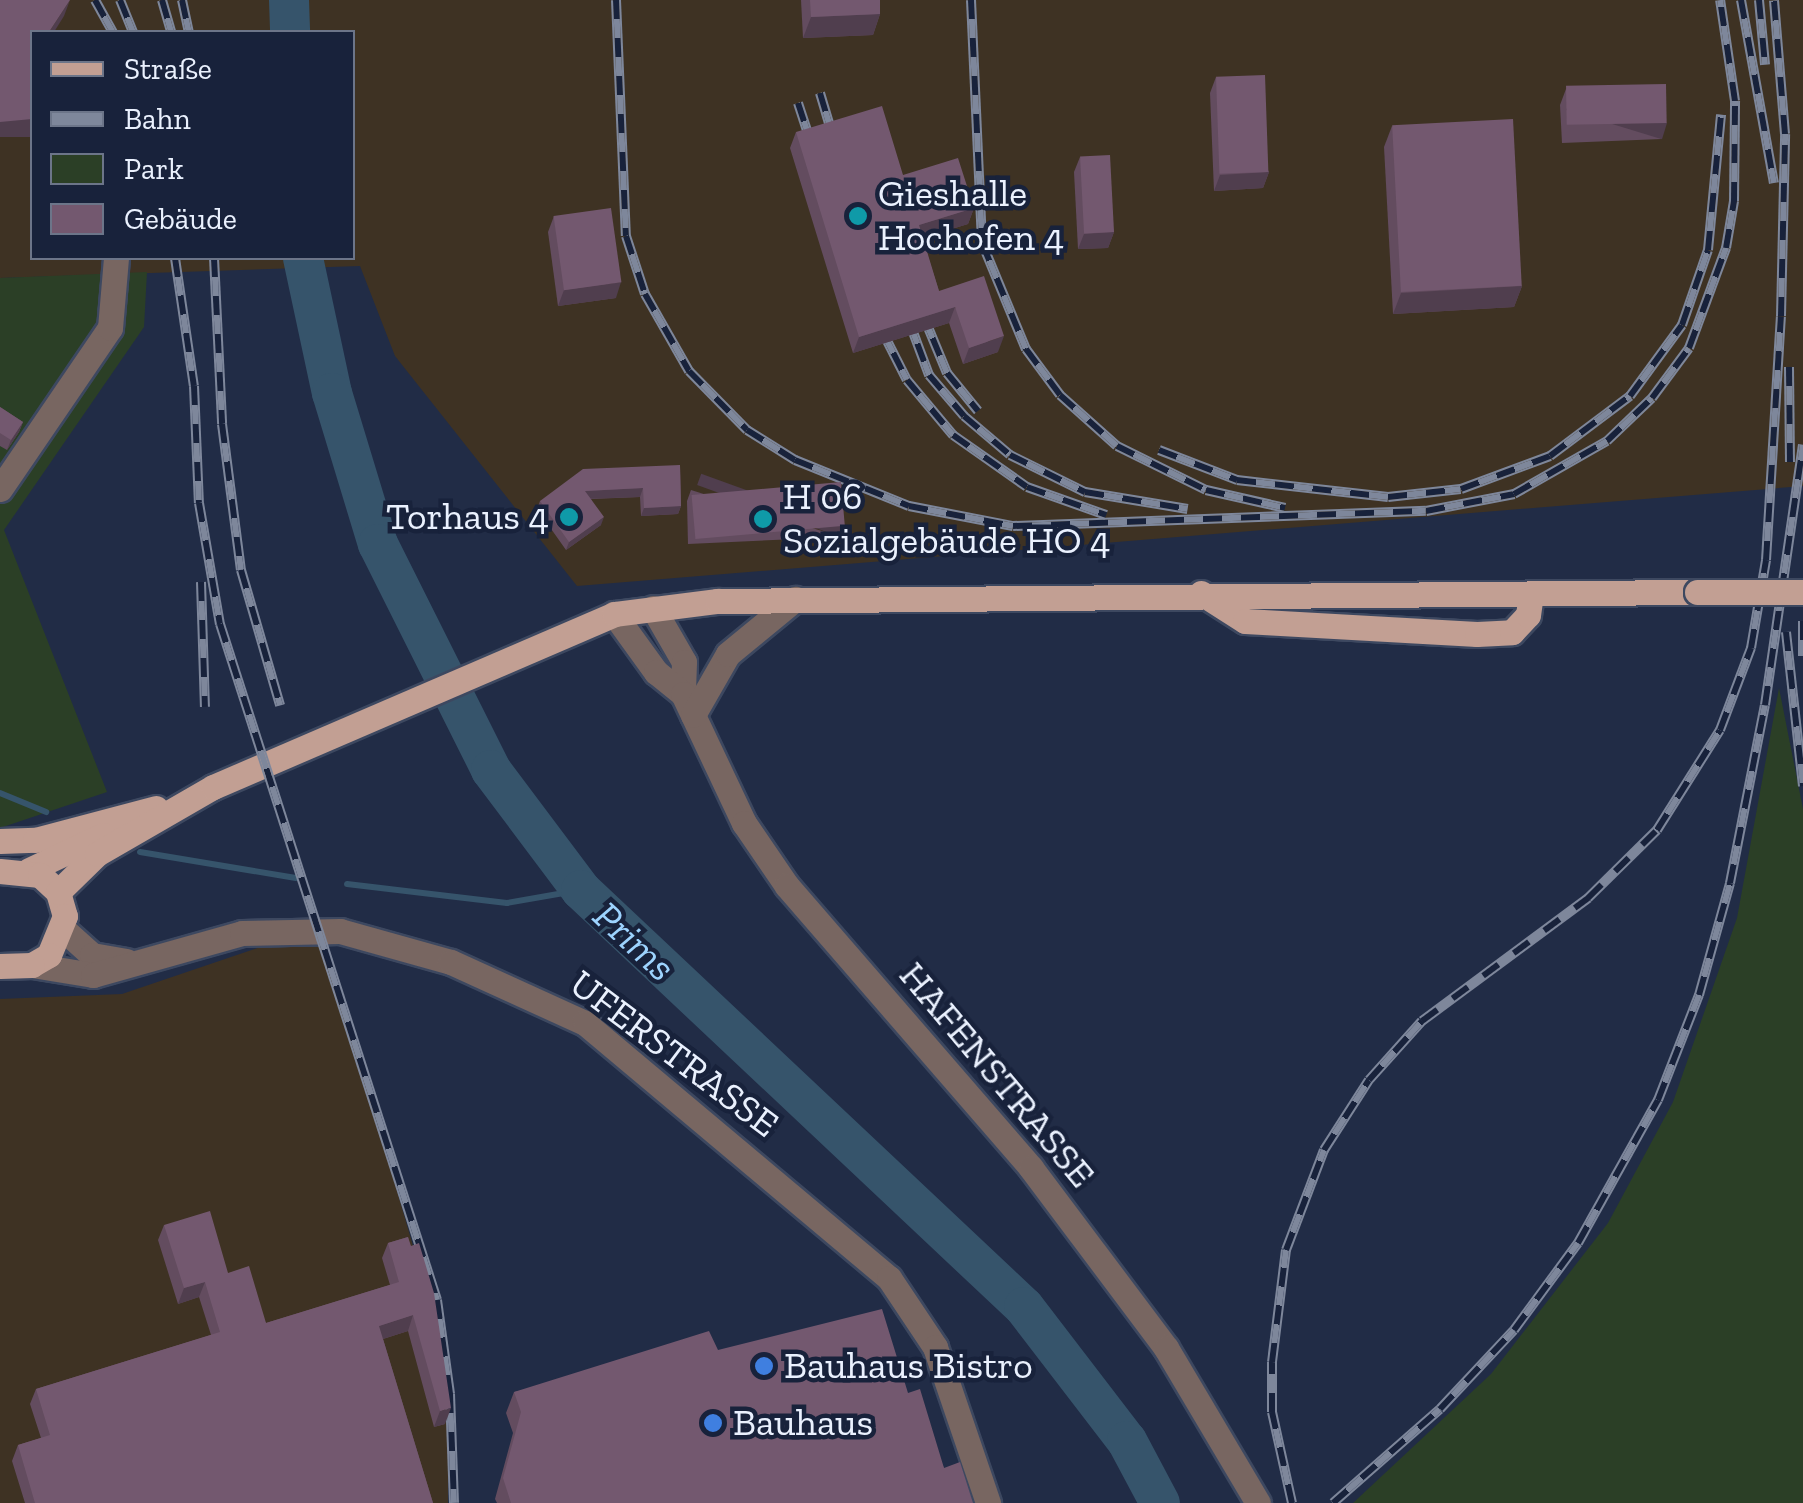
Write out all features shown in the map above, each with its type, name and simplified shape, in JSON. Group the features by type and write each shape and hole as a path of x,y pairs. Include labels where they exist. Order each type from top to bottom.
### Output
{"main road":[{"path":"0,871 29,870 567,630 614,614 652,608 795,600 1198,593 1803,592"},
{"path":"1198,593 1245,621 1477,634 1512,632 1528,614 1532,594"},
{"path":"58,892 97,854 213,787"},
{"path":"0,841 35,840 175,802"},
{"path":"0,966 32,965 49,955 64,929 58,892 29,870"}],"street":[{"path":"0,489 110,328 116,260"},
{"path":"688,704 728,654 795,600"},
{"name":"HAFENSTRASSE","path":"652,608 684,662 688,704 744,823 787,886 1030,1168 1166,1348 1258,1503"},
{"name":"HAFENSTRASSE","path":"614,614 656,672 688,704"},
{"name":"UFERSTRASSE","path":"64,929 92,955 142,962"},
{"name":"UFERSTRASSE","path":"32,965 93,975 242,933 340,931 451,962 584,1023 889,1278 935,1347 988,1503"}],"shaded area":[{"path":"0,0 1803,0 1803,486 577,586 395,356 360,266 0,278"},
{"path":"281,940 324,940 434,1318 448,1407 448,1503 0,1503 0,999 122,994"}],"green space":[{"path":"147,272 144,327 4,530 107,792 0,828 0,278"},
{"path":"1779,688 1803,809 1803,1503 1353,1503 1491,1374 1608,1223 1673,1102 1737,918"}],"building":[{"path":"0,0 70,0 50,30 30,30 30,119 0,122"},
{"path":"810,0 880,0 880,14 811,17"},
{"path":"1265,75 1268,172 1219,174 1216,77"},
{"path":"1666,84 1667,123 1567,125 1566,86"},
{"name":"Gieshalle Hochofen 4","path":"882,106 903,175 958,158 974,208 919,225 939,291 984,276 1004,336 969,348 955,307 859,337 796,132"},
{"path":"1513,119 1522,286 1401,292 1392,125"},
{"path":"1110,155 1114,232 1084,233 1080,157"},
{"path":"611,208 621,282 564,290 554,216"},
{"path":"0,407 23,422 11,440 0,433"},
{"path":"680,465 681,506 644,508 643,488 585,491 604,517 569,542 540,501 583,469"},
{"name":"H 06 Sozialgebäude HO 4","path":"841,482 845,526 695,539 692,495"},
{"path":"210,1211 228,1273 249,1266 266,1323 399,1282 388,1243 408,1237 411,1246 419,1243 434,1293 451,1408 440,1411 413,1315 379,1326 433,1503 35,1503 18,1445 50,1435 36,1389 220,1332 205,1282 184,1288 164,1225"},
{"name":"Bauhaus","path":"882,1309 908,1393 920,1389 944,1468 960,1462 973,1503 511,1503 503,1478 521,1412 514,1392 709,1331 718,1350"}],"waterway":[{"name":"Prims","path":"289,0 290,30"},
{"name":"Prims","path":"303,260 332,393 378,544 491,770 581,890 1024,1307 1127,1441 1160,1503"},
{"path":"0,793 46,812"},
{"path":"140,852 296,878"},
{"path":"347,884 507,903 581,890"}],"railway":[{"path":"95,0 112,30"},
{"path":"120,0 132,30"},
{"path":"162,0 170,30"},
{"path":"182,0 189,30"},
{"path":"616,0 626,236 645,294 689,371 747,430 795,460 909,506 1013,526 1426,511 1514,494 1607,441 1652,398 1689,348 1726,248 1734,201 1735,101 1720,0"},
{"path":"971,0 982,243 1026,349 1060,395 1117,446 1206,490 1285,508"},
{"path":"1741,0 1774,183"},
{"path":"1759,0 1765,65"},
{"path":"1292,1503 1272,1412 1272,1362 1286,1250 1324,1150 1369,1080 1422,1021 1588,898 1657,830 1720,730 1751,648 1766,560 1781,316 1785,134 1774,0"},
{"path":"820,93 837,150"},
{"path":"798,103 815,155"},
{"path":"1159,450 1237,480 1388,497 1461,489 1550,456 1630,396 1682,325 1708,250 1721,115"},
{"path":"175,260 194,386 199,503 220,624 437,1300 450,1394 454,1503"},
{"path":"214,260 222,424 241,570 280,705"},
{"path":"918,303 947,373 978,411"},
{"path":"904,308 929,375 964,416 1010,455 1085,492 1188,509"},
{"path":"876,319 907,380 953,435 1027,487 1106,515"},
{"path":"1789,367 1790,462"},
{"path":"1333,1503 1440,1409 1514,1330 1578,1243 1658,1100 1699,995 1730,883 1765,705 1803,445"},
{"path":"201,582 205,707"},
{"path":"1803,621 1803,656"},
{"path":"1786,632 1803,786"}],"place":[{"name":"Gieshalle Hochofen 4","path":"858,216"},
{"name":"Torhaus 4","path":"569,517"},
{"name":"H 06 Sozialgebäude HO 4","path":"763,519"},
{"name":"Bauhaus Bistro","path":"764,1366"},
{"name":"Bauhaus","path":"713,1423"}]}
